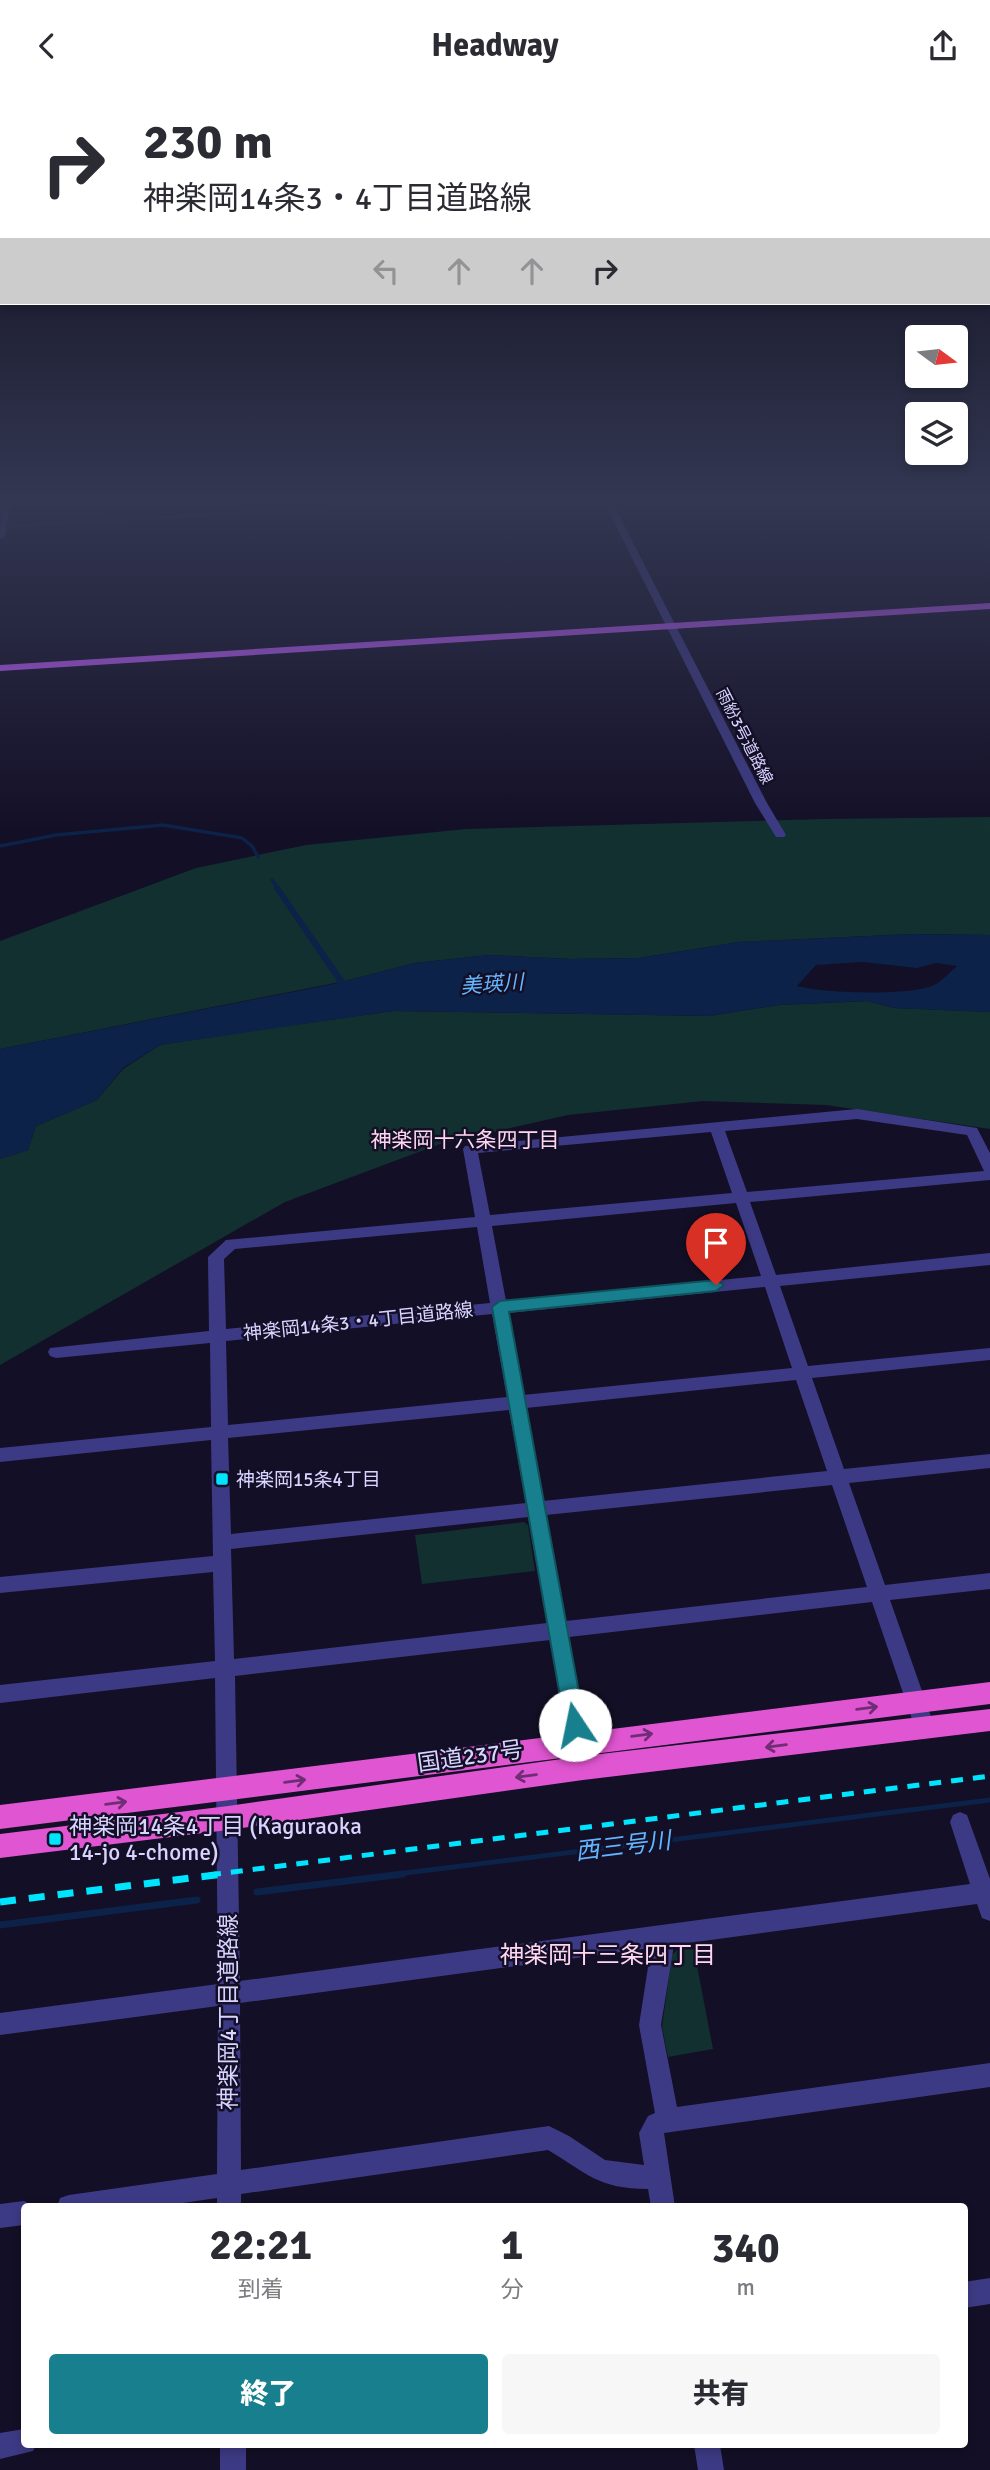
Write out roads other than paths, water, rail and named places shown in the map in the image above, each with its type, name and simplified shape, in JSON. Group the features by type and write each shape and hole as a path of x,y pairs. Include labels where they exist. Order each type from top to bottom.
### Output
{"highway":[{"name":"国道237号","path":"0,1817 990,1693"},
{"name":"国道237号","path":"0,1846 228,1818 583,1768 990,1720"}],"main road":[{"path":"0,666 837,611"},
{"path":"670,623 896,611"}],"street":[{"name":"雨紛3号道路線","path":"664,611 761,803 780,835"},
{"path":"583,1768 470,1149 857,1114 972,1131 990,1168"},
{"path":"717,1127 925,1728"},
{"path":"56,1352 219,1335 216,1257 231,1244 990,1175"},
{"name":"神楽岡14条3・4丁目道路線","path":"227,1790 219,1335 990,1259"},
{"path":"0,1455 990,1353"},
{"path":"223,1542 990,1461"},
{"path":"0,1585 223,1563"},
{"path":"0,1694 556,1628 990,1581"},
{"name":"神楽岡4丁目道路線","path":"227,1790 229,2195"},
{"path":"0,2024 664,1936 988,1898 960,1822"},
{"path":"664,1936 650,2025 667,2120"},
{"path":"662,2203 651,2133 656,2124 667,2120 990,2075"},
{"path":"122,2203 229,2195 549,2139 563,2143 592,2167 617,2176 658,2177"},
{"path":"0,2217 21,2214"},
{"path":"968,2294 990,2291"},
{"path":"0,2446 21,2442"},
{"path":"233,2448 233,2470"},
{"path":"707,2448 711,2470"}],"water":[{"name":"美瑛川","path":"279,886 345,981 415,963 489,955 570,959 639,958 739,942 912,934 990,935 990,1012 894,1008 868,1001 779,1005 709,1016 393,1011 160,1045 123,1068 97,1100 36,1126 28,1150 0,1159 0,1049 338,983 273,887","holes":["863,962 917,968 936,963 957,966 942,980 920,989 844,992 797,986 816,965"]}],"waterway":[{"path":"0,846 56,835 163,825 242,838 252,846 258,857"},
{"path":"272,880 280,891"},
{"name":"西三号川","path":"389,1875 990,1800"},
{"name":"西三号川","path":"257,1892 403,1874"},
{"name":"西三号川","path":"0,1925 197,1900"}],"railway":[{"path":"209,1875 990,1776"},
{"path":"0,1902 223,1874"}],"place":[{"name":"神楽岡15条4丁目","path":"222,1479"},
{"name":"神楽岡14条4丁目 (Kaguraoka 14-jo 4-chome)","path":"55,1839"}],"district":[{"name":"神楽岡十六条四丁目","path":"465,1140"},
{"name":"神楽岡十三条四丁目","path":"608,1955"}]}
